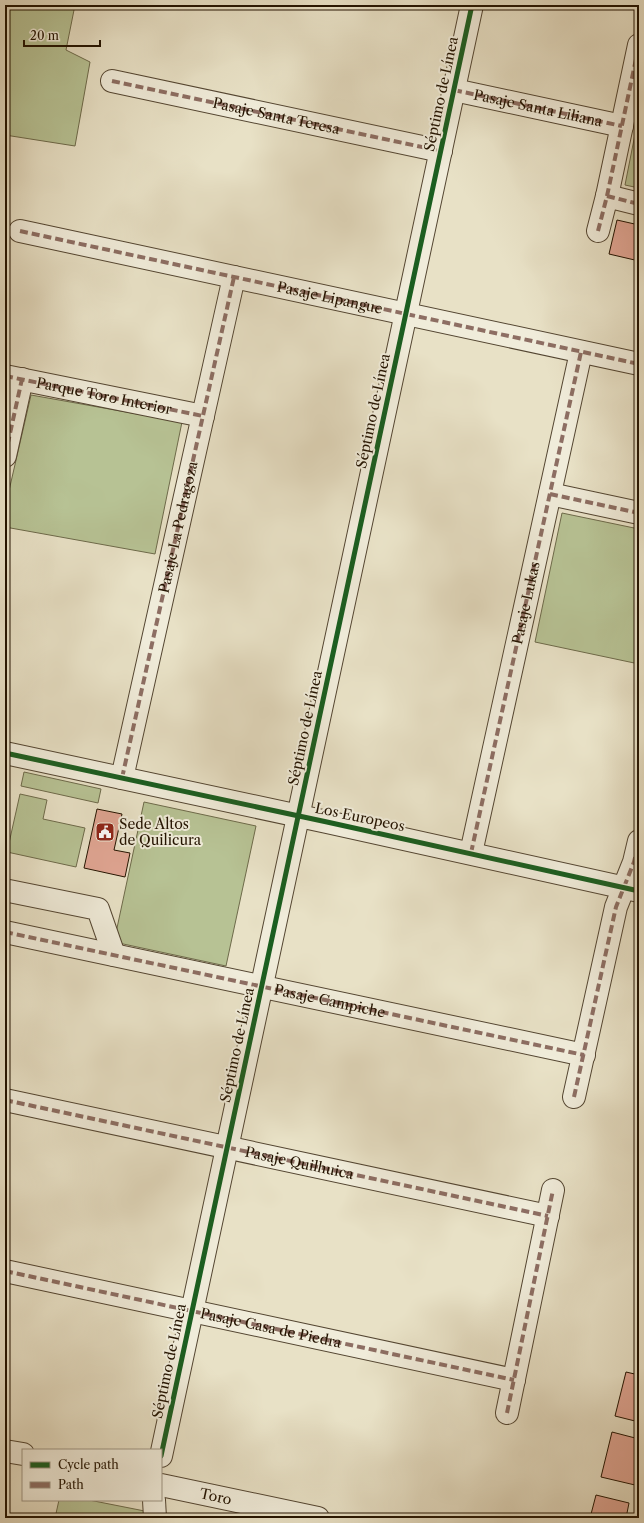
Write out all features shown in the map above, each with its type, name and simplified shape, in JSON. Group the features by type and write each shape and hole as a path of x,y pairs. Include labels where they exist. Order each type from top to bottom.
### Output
{"street":[{"name":"Séptimo de Línea","path":"162,1451 454,90 470,5"},
{"name":"Pasaje Santa Liliana","path":"598,231 638,51"},
{"name":"Pasaje Santa Teresa","path":"112,81 441,151"},
{"name":"Pasaje Santa Liliana","path":"454,90 622,126"},
{"path":"607,196 639,204"},
{"name":"Pasaje Lipangue","path":"20,231 639,364"},
{"name":"Pasaje La Pedragoza","path":"122,778 234,277"},
{"name":"Pasaje Lukas","path":"471,854 581,352"},
{"path":"5,456 13,378"},
{"name":"Parque Toro Interior","path":"13,378 203,416"},
{"path":"550,494 639,513"},
{"name":"Los Europeos","path":"5,753 631,889"},
{"path":"574,1097 616,907 631,889 634,862 639,841"},
{"path":"9,891 98,909 114,955"},
{"name":"Pasaje Campiche","path":"5,932 584,1055"},
{"name":"Pasaje Quilhuica","path":"5,1100 548,1216"},
{"path":"507,1413 553,1190"},
{"name":"Pasaje Casa de Piedra","path":"5,1271 514,1380"},
{"path":"5,1450 22,1454"},
{"name":"Toro","path":"162,1485 318,1518"},
{"path":"154,1501 155,1518"}],"green space":[{"path":"5,5 75,5 66,50 90,62 75,146 5,135"},
{"path":"639,114 639,188 625,185"},
{"path":"31,395 182,422 155,554 5,527 5,508"},
{"path":"562,513 639,529 639,664 535,642"},
{"path":"24,772 101,789 98,803 21,786"},
{"path":"20,794 47,800 43,819 85,828 76,867 7,852"},
{"path":"144,802 256,826 226,966 114,942"},
{"path":"59,1501 94,1501 180,1518 55,1518"}],"building":[{"path":"617,220 639,225 639,261 609,254"},
{"name":"Sede Altos de Quilicura","path":"97,809 122,814 114,850 130,853 125,877 84,868"},
{"path":"626,1372 639,1375 639,1422 615,1416"},
{"path":"612,1432 639,1439 639,1466 635,1485 601,1477"},
{"path":"596,1495 629,1503 626,1518 590,1518"}],"marked path":[{"path":"598,231 607,196 639,45"},
{"path":"112,81 441,151"},
{"path":"454,90 622,126"},
{"path":"607,196 639,204"},
{"path":"20,231 639,364"},
{"path":"122,778 234,277"},
{"path":"471,853 581,352"},
{"path":"5,376 203,416"},
{"path":"5,456 22,379"},
{"path":"550,494 639,513"},
{"path":"574,1097 616,907 634,862 639,841"},
{"path":"5,932 584,1055"},
{"path":"5,1100 548,1216"},
{"path":"507,1413 553,1190"},
{"path":"5,1271 514,1380"}],"cycle path":[{"path":"162,1451 472,5"},
{"path":"5,753 639,891"}],"place":[{"name":"Sede Altos de Quilicura","path":"105,832"}]}
